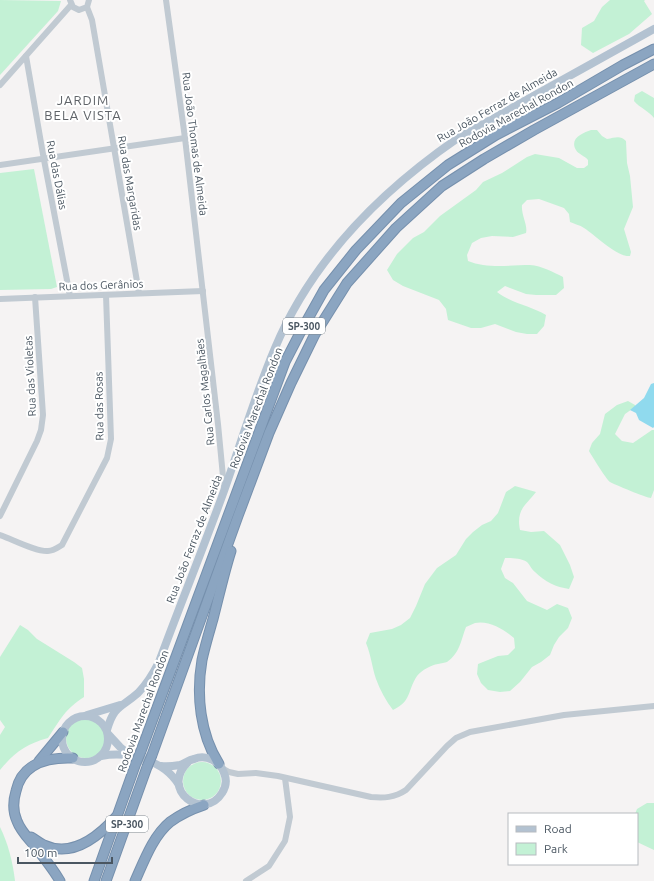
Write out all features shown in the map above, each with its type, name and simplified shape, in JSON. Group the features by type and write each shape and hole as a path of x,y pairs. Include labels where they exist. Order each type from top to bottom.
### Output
{"highway":[{"name":"Rodovia Marechal Rondon","path":"94,881 285,362 324,290 356,250 401,203 448,165 496,135 558,103 654,49"},
{"name":"Rodovia Marechal Rondon","path":"106,881 238,516 276,419 291,383 315,334 347,283 391,234 442,186 534,130 654,64"},
{"path":"220,766 206,739 203,728 200,695 201,670 205,648 234,541 238,516"},
{"path":"60,881 23,832 17,821 14,797 20,780 26,772 38,762 63,732"},
{"path":"38,762 49,759 73,758"},
{"path":"135,881 153,844 163,829 169,823 182,815 204,805"},
{"path":"23,832 43,845 61,850 81,844 103,831 120,812"}],"main road":[{"name":"Rua João Ferraz de Almeida","path":"108,732 112,716 121,705 137,694 154,673 224,491 257,391 275,346 308,286 330,255 373,206 399,182 458,138 654,29"},
{"name":"Rua João Ferraz de Almeida","path":"86,716 121,705"},
{"path":"131,755 120,747 98,719 78,716 66,725 63,732 62,740 68,753 73,758 84,762 101,756 117,754 131,755 162,766 175,766 200,757 207,758 220,766 226,782 223,793 215,801 204,805 191,802 185,797 172,775 162,766"},
{"path":"101,756 107,746 108,732"},
{"path":"179,785 180,772 188,762"}],"street":[{"path":"71,2 73,8 79,10 87,7 89,0"},
{"name":"Rua João Thomas de Almeida","path":"166,0 204,291"},
{"path":"0,85 71,2"},
{"name":"Rua das Margaridas","path":"87,7 92,20 138,293"},
{"name":"Rua das Dálias","path":"26,56 70,296"},
{"path":"0,165 44,160 185,138"},
{"name":"Rua Carlos Magalhães","path":"204,291 223,464 224,491"},
{"name":"Rua dos Gerânios","path":"0,299 204,291"},
{"name":"Rua das Rosas","path":"0,535 48,552 55,550 62,545 107,458 111,439 106,294"},
{"name":"Rua das Violetas","path":"0,516 37,442 41,430 43,415 35,297"},
{"path":"220,766 228,772 238,774 256,773 278,776 371,797 384,798 397,796 406,790 447,746 456,738 470,732 564,715 654,706"},
{"path":"226,782 231,777 238,774"},
{"path":"246,881 269,866 285,841 290,817 285,778"}],"green space":[{"path":"0,0 61,1 58,11 0,75"},
{"path":"610,0 645,0 644,1 652,14 629,34 593,53 581,45 582,28 594,21 602,7"},
{"path":"642,91 654,98 654,118 650,113 634,101 635,95"},
{"path":"591,130 597,130 607,139 619,137 626,141 627,163 630,176 633,207 624,229 631,252 630,256 625,256 613,250 589,231 570,222 569,214 564,208 539,199 527,200 522,205 526,233 513,237 492,236 481,238 472,243 467,255 468,261 483,265 530,265 563,277 564,288 556,295 526,294 505,286 497,292 508,299 546,315 544,326 537,334 516,332 495,324 481,328 471,328 448,320 446,309 439,300 403,286 393,280 387,270 397,254 413,238 424,232 440,216 476,190 483,182 535,154 559,158 577,168 584,168 588,165 588,160 577,151 574,146 574,142 578,137"},
{"path":"34,169 57,287 51,289 0,290 0,173"},
{"path":"628,401 635,405 635,407 625,414 615,434 622,441 633,443 654,430 654,490 651,498 610,482 589,451 592,443 600,434 605,414 617,405"},
{"path":"515,486 536,492 520,513 520,530 531,532 544,531 560,545 574,577 569,589 560,587 539,576 527,562 516,558 505,558 501,569 505,578 513,583 527,601 547,610 557,604 568,608 572,618 568,628 559,637 550,655 532,667 520,682 510,691 500,692 488,690 481,683 477,674 478,664 498,656 508,655 515,648 514,638 491,624 480,622 466,627 460,646 455,655 446,662 430,667 419,674 414,681 406,699 399,707 393,710 381,691 375,674 366,643 370,633 392,629 401,625 410,618 425,584 437,568 456,555 466,539 473,532 482,525 491,521 498,513 506,492"},
{"path":"20,625 28,630 37,639 82,668 84,679 84,697 67,710 48,738 33,743 21,750 0,770 0,735 5,727 0,720 0,657"},
{"path":"86,718 94,720 100,724 104,730 106,738 104,746 100,752 94,756 86,758 78,756 72,752 68,746 66,738 68,730 72,724 78,720"},
{"path":"198,762 206,762 216,767 220,774 220,788 216,795 206,800 198,800 188,795 186,792 183,785 183,777 188,767 191,765"},
{"path":"647,803 654,803 654,850 638,842 638,813 635,813 637,809"},
{"path":"0,827 10,853 15,881 0,881"}],"water":[{"path":"654,383 653,428 639,420 636,413 630,410 644,398 651,384"}],"district":[{"name":"JARDIM BELA VISTA","path":"83,108"}]}
